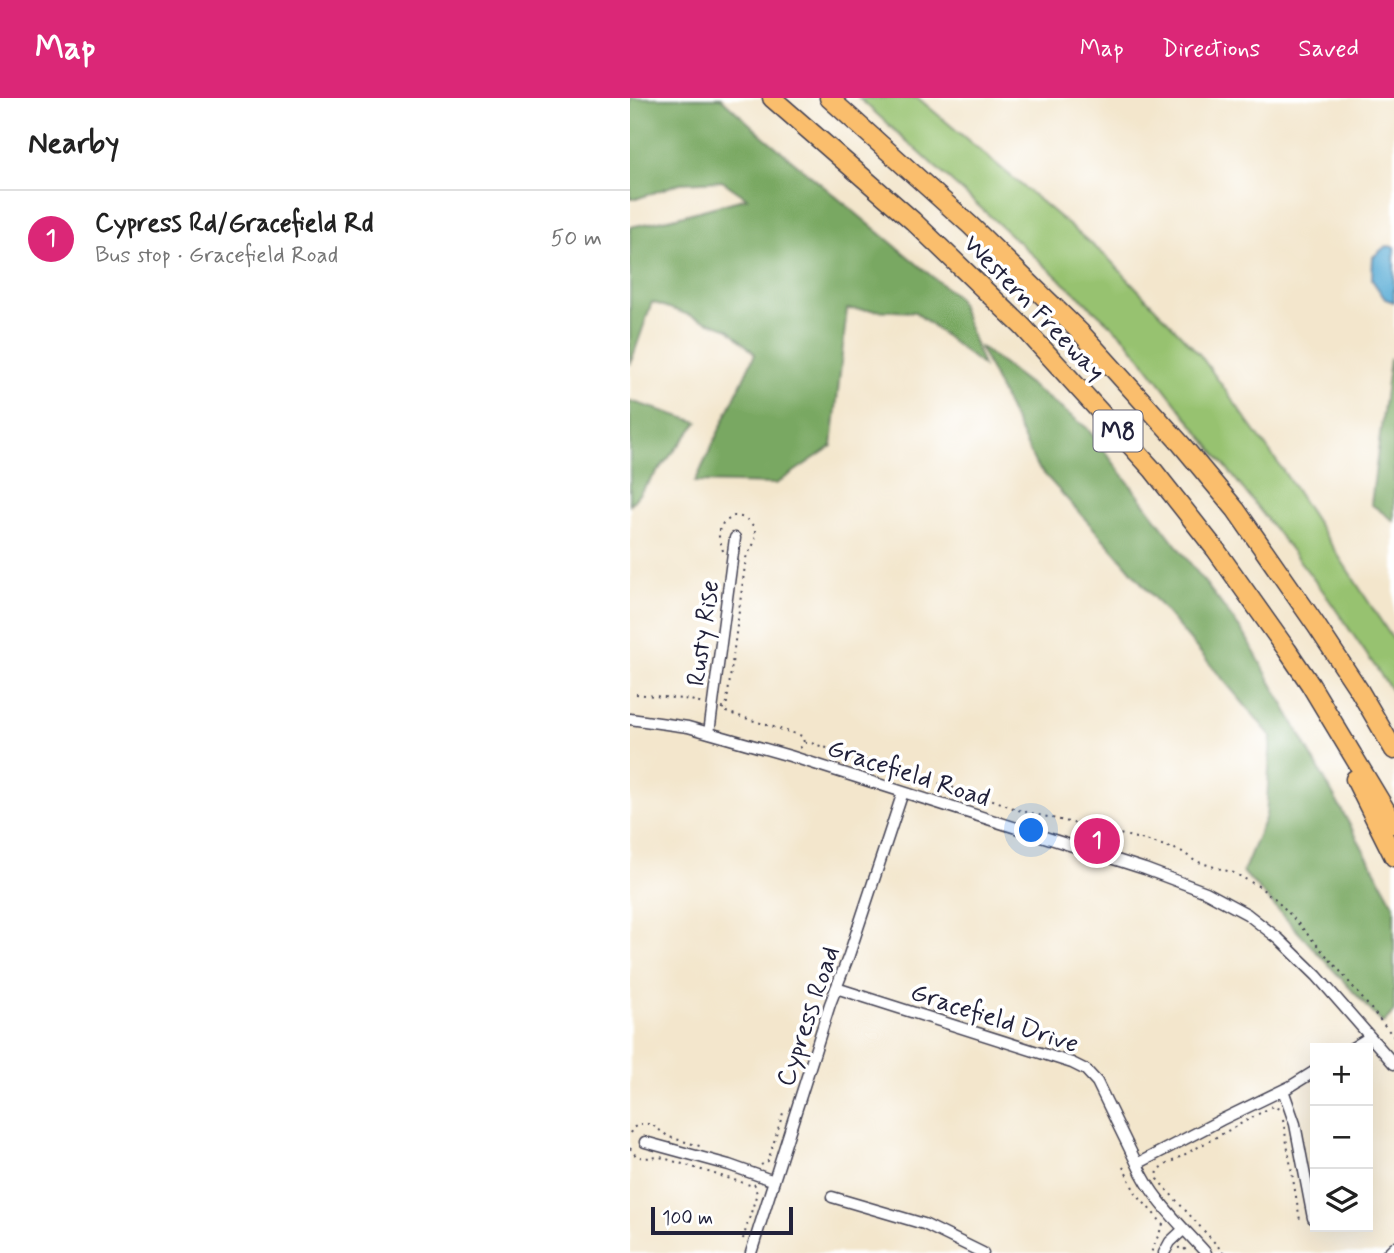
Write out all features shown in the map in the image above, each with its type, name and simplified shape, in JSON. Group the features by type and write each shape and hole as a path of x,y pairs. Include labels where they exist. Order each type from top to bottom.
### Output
{"highway":[{"name":"Western Freeway","path":"772,98 913,221 1023,327 1153,470 1216,550 1310,684 1394,824"},
{"name":"Western Freeway","path":"829,98 970,225 1081,333 1181,444 1236,510 1280,573 1359,690 1394,750"},
{"path":"1310,684 1394,857"}],"street":[{"name":"Rusty Rise","path":"709,733 735,538"},
{"name":"Gracefield Road","path":"630,719 688,727 790,756 1145,869 1224,901 1254,919 1279,939 1317,976 1394,1064"},
{"name":"Cypress Road","path":"751,1253 836,988 903,792"},
{"name":"Gracefield Drive","path":"836,988 1084,1068 1100,1087 1152,1192 1206,1253"},
{"path":"1360,1043 1370,1037"},
{"path":"1137,1164 1310,1074"},
{"path":"1283,1090 1295,1124 1310,1202"},
{"path":"645,1142 729,1165 774,1181"},
{"path":"832,1197 924,1224 983,1253"},
{"path":"1164,1253 1170,1242 1184,1228"},
{"path":"1388,1253 1394,1247"}],"path":[{"path":"636,694 691,700 703,704 704,702 726,709 726,712 802,736 805,743"},
{"path":"1224,1253 1157,1179 1158,1169 1273,1107 1281,1110 1300,1220"},
{"path":"630,1133 639,1124 651,1124 669,1138 707,1148"},
{"path":"630,1148 636,1156 660,1157 754,1186"},
{"path":"1123,1167 1136,1194 1163,1224 1151,1253"},
{"path":"1176,1253 1178,1248 1183,1247 1188,1253"}],"green space":[{"path":"630,98 721,98 958,298 983,366 915,312 847,309 832,446 776,484 695,482 755,354 729,329 652,302 630,365 630,227 747,198 722,181 680,183 639,198 630,198"},
{"path":"859,98 918,98 1108,258 1200,355 1280,466 1394,641 1394,694 1323,591 1125,338"},
{"path":"979,346 1087,428 1245,635 1394,905 1394,1011 1383,1024 1243,872 1266,816 1271,736 1117,554 1036,465"},
{"path":"1390,359 1394,360 1394,521 1371,504"},
{"path":"630,401 698,422 630,505"}],"water":[{"path":"1386,246 1394,247 1394,302 1385,299 1372,280 1373,257"}],"place":[{"name":"Cypress Rd/Gracefield Rd","path":"1097,841"}]}
